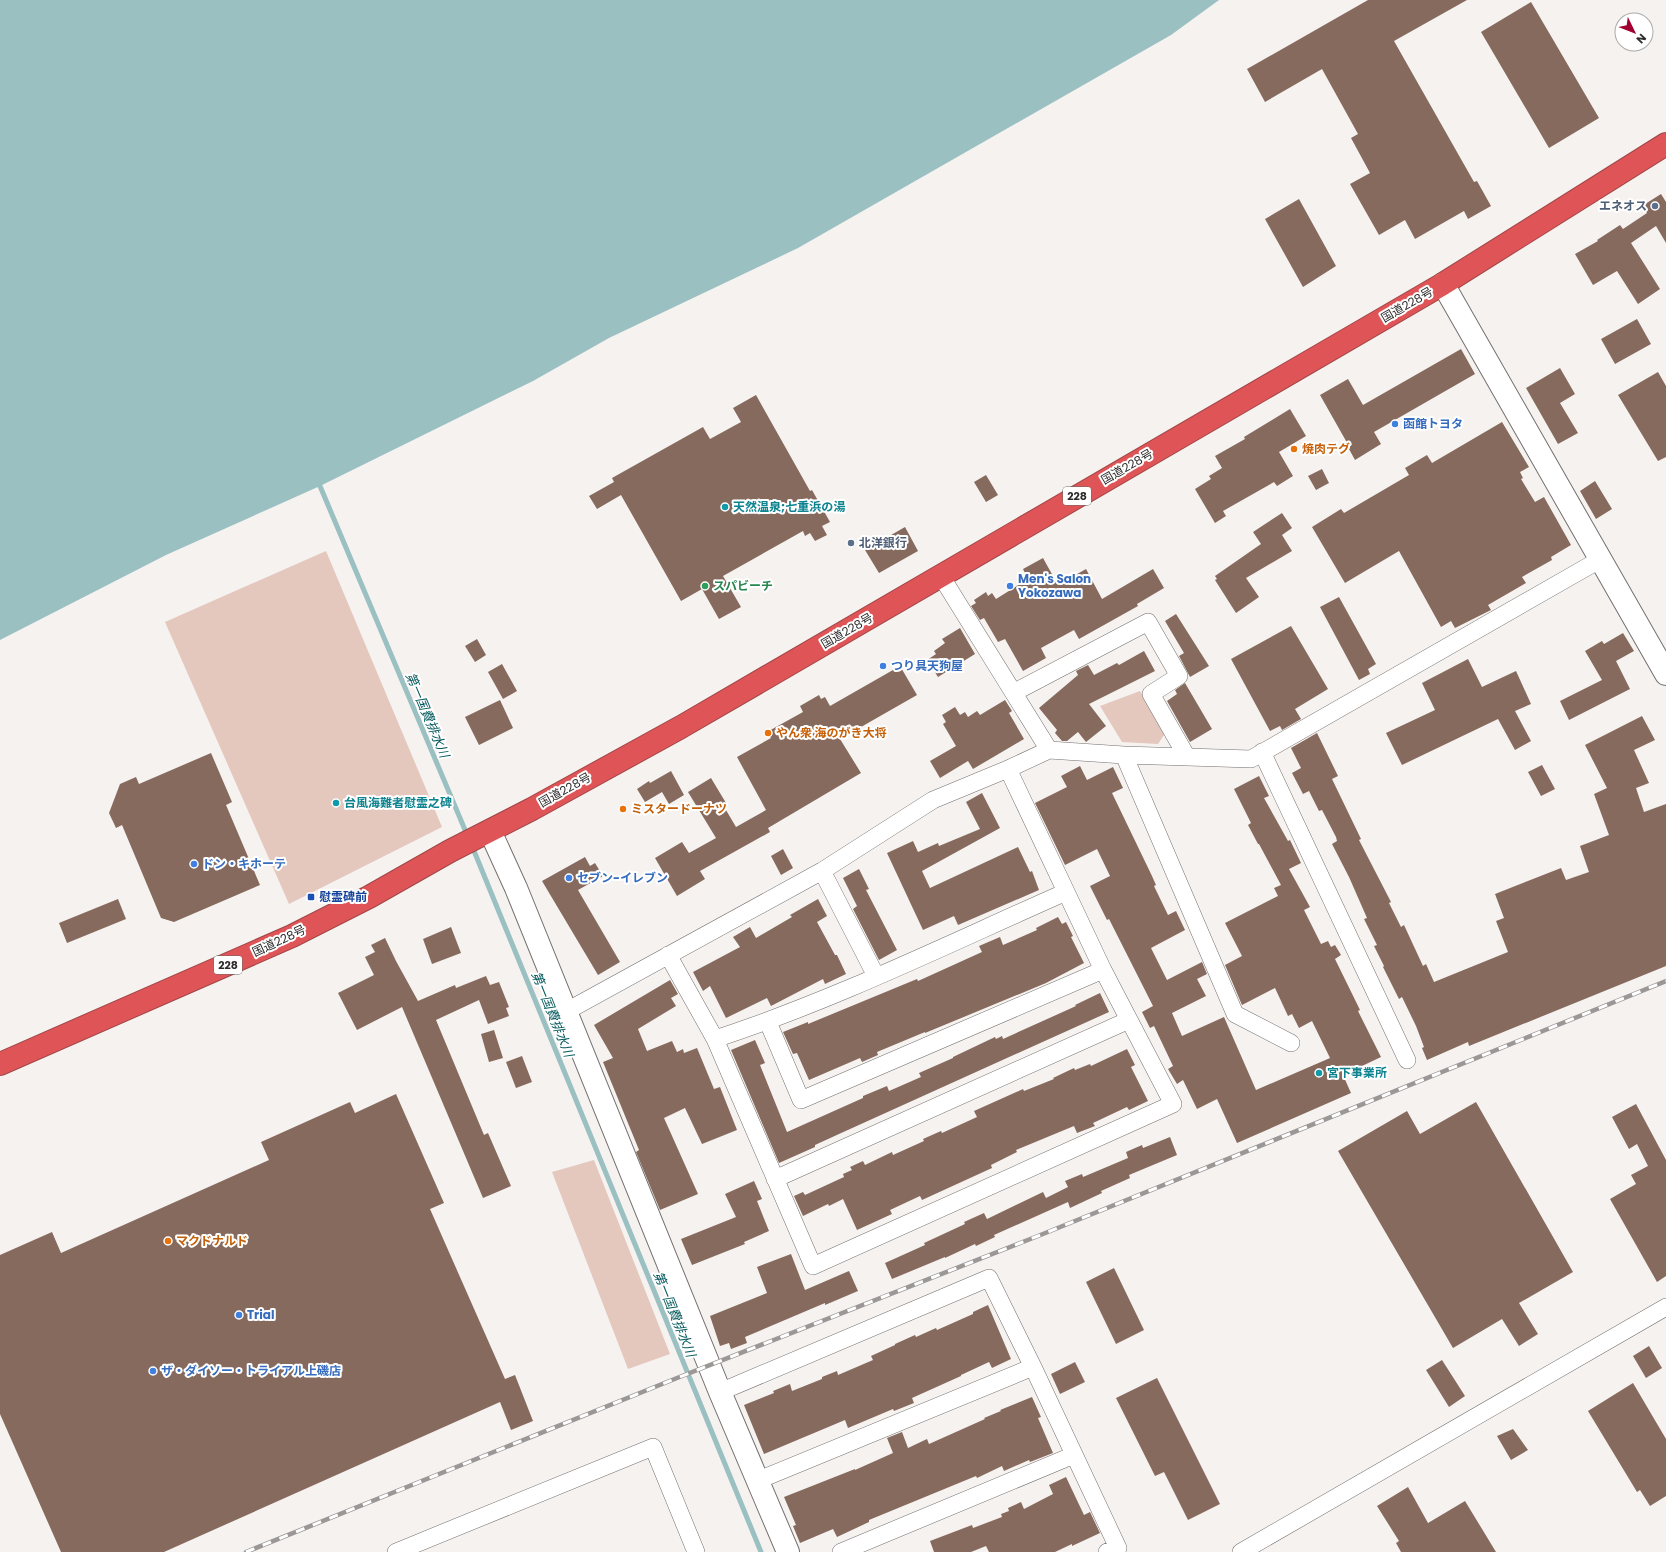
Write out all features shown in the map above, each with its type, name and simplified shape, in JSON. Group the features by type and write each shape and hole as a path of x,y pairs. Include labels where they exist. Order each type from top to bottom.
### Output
{"highway":[{"name":"国道228号","path":"0,1064 292,936 368,897 450,851 681,727 1443,284 1666,144"}],"street":[{"path":"1443,284 1666,674"},
{"path":"566,1011 822,871 933,800 1050,750 1124,755 1251,759 1601,559"},
{"path":"941,576 1050,750"},
{"path":"1014,692 1148,622 1179,676 1151,694 1187,757"},
{"path":"1262,752 1407,1060"},
{"path":"1124,755 1235,1014 1291,1043"},
{"path":"668,955 715,1039 814,1266 1173,1104 1104,970 1008,769"},
{"path":"485,833 516,888 720,1392 759,1480 788,1552"},
{"path":"822,871 876,976"},
{"path":"715,1039 768,1022 1066,892"},
{"path":"768,1022 802,1100 1104,970"},
{"path":"775,1179 1129,1020"},
{"path":"720,1392 988,1278 1033,1367 1118,1548 1107,1552"},
{"path":"1242,1552 1666,1307"},
{"path":"759,1480 1033,1367"},
{"path":"396,1552 653,1447 696,1552"},
{"path":"841,1552 1074,1455"}],"shaded area":[{"path":"326,551 442,827 289,904 165,622"},
{"path":"1140,691 1166,732 1158,744 1122,742 1100,706"},
{"path":"594,1160 670,1354 628,1369 552,1172"}],"water":[{"path":"0,0 1219,0 1171,35 798,248 609,338 533,381 320,486 166,555 0,640"}],"building":[{"path":"1368,0 1467,0 1394,41 1474,182 1477,181 1491,206 1468,219 1464,211 1415,239 1405,220 1379,235 1350,184 1370,173 1351,138 1358,134 1322,69 1265,102 1247,69"},
{"path":"1531,2 1599,118 1549,148 1481,32"},
{"path":"1661,194 1666,202 1666,243 1656,226 1631,243 1660,289 1638,304 1617,271 1593,285 1575,254 1598,241 1597,240 1620,225 1623,229 1647,213 1642,206"},
{"path":"1299,199 1336,266 1303,287 1265,219"},
{"path":"1637,319 1651,344 1615,364 1601,339"},
{"path":"1461,349 1475,374 1374,432 1381,444 1355,460 1349,449 1350,448 1320,395 1348,379 1363,405"},
{"path":"1560,368 1575,394 1560,403 1578,433 1558,444 1526,388"},
{"path":"1658,372 1666,386 1666,457 1658,461 1618,395"},
{"name":"天然温泉;七重浜の湯","path":"756,395 810,491 812,490 830,522 822,526 827,535 815,541 810,533 805,536 803,531 723,576 741,607 719,619 702,589 681,601 621,495 597,509 589,496 614,482 612,478 703,427 710,439 741,422 733,408"},
{"path":"1290,409 1306,436 1279,452 1293,476 1277,486 1274,482 1223,511 1226,516 1215,523 1195,489 1211,479 1209,476 1222,468 1215,456 1245,439 1244,437"},
{"path":"1502,422 1529,467 1520,472 1523,478 1521,479 1535,502 1544,497 1571,545 1551,557 1552,560 1522,577 1526,583 1488,605 1491,610 1455,628 1451,621 1441,627 1399,551 1345,583 1312,527 1341,509 1344,513 1409,475 1405,468 1427,455 1432,463"},
{"path":"1322,469 1329,483 1316,490 1308,476"},
{"path":"986,475 998,495 986,502 974,482"},
{"path":"1595,481 1612,509 1596,519 1580,491"},
{"path":"1282,513 1292,528 1282,535 1292,551 1246,578 1259,597 1236,613 1215,580 1217,579 1215,576 1261,544 1253,532"},
{"path":"905,527 918,551 879,573 865,550"},
{"path":"1043,558 1058,585 1086,569 1102,599 1153,569 1164,588 1137,604 1138,606 1079,639 1074,630 1041,648 1046,658 1023,671 1005,639 998,642 984,618 980,620 971,606 976,603 974,600 986,592 988,596 992,593 996,599 1028,579 1023,569"},
{"path":"1339,597 1376,664 1368,669 1370,674 1359,680 1320,607"},
{"path":"1176,614 1209,666 1190,677 1179,656 1184,653 1165,621"},
{"path":"1291,626 1328,689 1295,709 1301,719 1282,730 1280,726 1270,731 1231,659"},
{"path":"960,628 975,654 938,677 927,660 936,654 934,651 945,643 942,639"},
{"path":"1623,633 1634,651 1616,661 1630,689 1569,720 1560,701 1602,680 1585,651 1602,641 1604,644"},
{"path":"477,639 486,655 475,662 465,646"},
{"path":"1144,651 1155,671 1089,704 1106,726 1086,742 1078,732 1067,741 1062,741 1055,733 1057,730 1039,708 1078,675 1076,671 1088,665 1094,675 1117,663 1119,665"},
{"path":"1468,659 1482,687 1516,671 1531,704 1515,711 1531,741 1515,750 1498,719 1402,765 1386,733 1435,710 1422,683"},
{"path":"502,664 517,691 503,699 488,672"},
{"path":"900,666 917,695 840,739 861,773 768,828 770,832 700,871 705,879 677,896 655,858 682,842 689,853 716,838 688,792 711,778 726,803 723,805 736,827 766,810 737,757 771,738 767,732 803,712 800,706 819,695 821,699 825,697 830,706"},
{"path":"1185,683 1212,729 1190,742 1167,701 1177,694 1175,690"},
{"path":"500,700 513,728 479,745 465,717"},
{"path":"1005,700 1012,711 1009,713 1024,739 973,769 968,761 940,778 930,761 956,746 943,724 946,722 942,715 955,707 960,715 965,712 968,717 977,711 980,715"},
{"path":"1642,716 1655,740 1634,750 1649,783 1636,788 1644,812 1666,804 1666,966 1469,1046 1468,1042 1427,1060 1416,1026 1402,997 1399,999 1383,967 1384,966 1374,946 1377,945 1364,919 1367,918 1349,877 1332,844 1337,841 1336,837 1322,810 1319,811 1309,791 1303,794 1292,773 1301,768 1291,748 1317,733 1338,776 1332,779 1361,839 1359,840 1391,902 1389,903 1401,927 1404,925 1423,966 1426,964 1434,982 1508,952 1496,921 1504,918 1495,894 1561,868 1566,880 1589,872 1580,846 1609,835 1594,794 1607,788 1585,745"},
{"path":"211,753 232,802 226,805 260,885 174,922 161,918 122,825 116,828 109,813 120,784 136,777 139,784"},
{"path":"1542,765 1555,789 1541,796 1528,772"},
{"path":"1080,766 1087,780 1113,767 1123,788 1112,793 1152,876 1156,885 1154,886 1168,915 1176,911 1185,930 1151,948 1167,980 1202,962 1207,974 1197,979 1206,996 1172,1013 1182,1036 1224,1017 1256,1090 1330,1058 1312,1021 1299,1028 1292,1014 1288,1016 1275,988 1242,1005 1225,965 1242,956 1225,923 1278,896 1274,888 1281,885 1248,825 1251,823 1234,789 1259,776 1269,796 1264,798 1288,841 1290,840 1301,863 1289,869 1310,907 1304,910 1321,944 1328,941 1331,947 1335,945 1341,955 1335,959 1360,1010 1358,1011 1381,1057 1343,1075 1351,1093 1237,1143 1217,1099 1197,1109 1183,1080 1177,1084 1168,1069 1173,1066 1154,1026 1150,1028 1142,1012 1153,1006 1109,919 1107,920 1090,886 1110,876 1097,849 1065,865 1035,803 1067,787 1061,776"},
{"path":"671,771 684,795 669,804 662,792 645,802 637,789 649,781 650,783"},
{"path":"982,793 1000,828 922,871 930,888 1018,847 1030,872 1032,871 1039,890 958,925 954,916 923,930 887,853 913,841 918,852 938,843 939,846 980,829 966,802"},
{"path":"783,849 793,868 781,875 771,856"},
{"path":"585,857 590,866 595,863 603,876 578,890 620,962 598,975 542,881"},
{"path":"859,869 869,889 866,890 897,950 879,960 853,909 857,906 843,878"},
{"path":"118,899 126,919 67,943 59,923"},
{"path":"818,899 827,916 817,922 835,955 837,955 846,974 825,984 823,979 771,1006 767,998 726,1018 710,986 703,991 693,972 740,947 733,937 750,927 756,938 792,917 790,915"},
{"path":"1058,917 1062,924 1066,922 1073,936 1071,937 1084,963 1046,983 877,1052 878,1055 862,1062 860,1058 809,1080 797,1053 793,1054 783,1032 808,1022 808,1024 917,979 918,981 982,952 979,946 1000,937 1003,945 1037,930 1036,928"},
{"path":"451,927 461,953 432,964 423,939"},
{"path":"385,938 418,1001 455,985 456,988 486,976 490,985 499,982 509,1007 506,1008 509,1016 488,1024 479,1000 436,1020 484,1135 488,1133 511,1186 483,1198 402,1007 357,1030 338,993 374,975 365,957 375,952 371,945"},
{"path":"670,980 678,994 671,998 676,1006 638,1029 647,1051 672,1041 677,1052 683,1049 684,1053 697,1048 714,1089 720,1087 737,1130 702,1144 685,1108 664,1118 698,1194 660,1210 636,1152 639,1150 603,1062 613,1058 594,1025"},
{"path":"1100,993 1109,1012 839,1134 815,1145 815,1147 779,1163 731,1050 755,1040 765,1063 760,1065 787,1132 887,1086 889,1091 921,1077 919,1073 995,1037 996,1039 1002,1036 1003,1039 1076,1006 1075,1005"},
{"path":"494,1030 503,1058 489,1062 481,1034"},
{"path":"1127,1049 1135,1065 1131,1067 1148,1101 1129,1110 1127,1107 1093,1123 1095,1126 1077,1133 1074,1126 1016,1150 1017,1152 991,1165 992,1168 922,1200 920,1196 890,1210 892,1214 857,1230 843,1199 829,1206 828,1204 803,1216 794,1196 803,1192 805,1195 844,1177 843,1174 852,1170 850,1167 863,1161 865,1165 892,1152 893,1155 924,1141 923,1139 941,1131 942,1133 977,1117 974,1111 1023,1089 1024,1091 1054,1079 1053,1078 1074,1068 1075,1070 1090,1064 1091,1066"},
{"path":"522,1056 532,1082 516,1088 506,1062"},
{"name":"Trial","path":"396,1094 444,1203 430,1209 505,1379 515,1375 533,1421 511,1430 500,1402 164,1552 61,1552 0,1414 0,1255 52,1232 61,1253 269,1160 261,1142 350,1102 355,1113"},
{"path":"1476,1102 1573,1272 1519,1303 1538,1334 1519,1346 1502,1319 1453,1348 1338,1151 1407,1111 1420,1134"},
{"path":"1636,1104 1666,1160 1666,1276 1657,1282 1610,1199 1636,1184 1631,1175 1648,1166 1637,1144 1629,1149 1612,1117"},
{"path":"1170,1137 1177,1155 1129,1175 1130,1178 1101,1191 1102,1193 1070,1208 1068,1202 994,1235 995,1237 976,1246 975,1244 945,1258 892,1279 885,1263 925,1245 924,1243 965,1224 964,1222 984,1213 987,1219 1043,1192 1046,1198 1068,1187 1065,1181 1082,1174 1083,1177 1128,1158 1126,1152 1142,1145 1143,1148"},
{"path":"754,1181 762,1199 757,1201 769,1231 744,1242 745,1244 692,1265 681,1239 736,1217 725,1194"},
{"path":"791,1254 805,1290 849,1271 858,1291 825,1305 825,1303 745,1337 747,1343 731,1349 729,1343 720,1346 710,1316 767,1293 757,1267"},
{"path":"1114,1268 1144,1330 1116,1344 1086,1282"},
{"path":"988,1305 1011,1359 992,1368 989,1362 912,1398 914,1403 894,1411 893,1409 848,1428 845,1420 764,1454 744,1405 774,1393 773,1391 790,1384 792,1391 822,1379 822,1377 837,1371 838,1375 873,1360 871,1356 895,1344 936,1328 937,1330 973,1314 973,1312"},
{"path":"1649,1346 1662,1368 1646,1378 1633,1356"},
{"path":"1442,1360 1465,1396 1449,1407 1426,1370"},
{"path":"1075,1362 1085,1382 1060,1394 1051,1374"},
{"path":"1157,1378 1220,1504 1188,1520 1164,1472 1155,1476 1116,1398"},
{"path":"1633,1383 1666,1439 1666,1496 1650,1506 1640,1490 1637,1492 1588,1411"},
{"path":"1032,1397 1041,1417 1038,1418 1053,1453 1030,1462 1029,1460 1004,1471 1002,1466 977,1478 976,1476 869,1520 869,1522 837,1537 833,1529 800,1543 793,1526 796,1525 784,1497 855,1470 893,1453 887,1438 902,1432 908,1448 927,1439 929,1444 985,1419 984,1418 1001,1411 1000,1410"},
{"path":"1513,1429 1528,1450 1511,1460 1497,1436"},
{"path":"1066,1477 1084,1515 1090,1512 1100,1533 1055,1552 989,1552 986,1546 971,1552 934,1552 930,1541 972,1525 973,1528 1002,1517 1001,1514 1009,1511 1008,1508 1021,1502 1024,1509 1053,1494 1049,1485"},
{"path":"1408,1487 1428,1523 1465,1501 1496,1552 1401,1552 1396,1543 1399,1541 1377,1506"}],"waterway":[{"name":"第一国費排水川","path":"320,486 468,837"},
{"name":"第一国費排水川","path":"472,846 761,1552"}],"railway":[{"path":"246,1552 677,1378 1038,1236 1666,981"}],"place":[{"name":"エネオス","path":"1655,206"},
{"name":"函館トヨタ","path":"1395,424"},
{"name":"焼肉テグ","path":"1294,449"},
{"name":"天然温泉;七重浜の湯","path":"725,507"},
{"name":"北洋銀行","path":"851,543"},
{"name":"スパビーチ","path":"705,586"},
{"name":"Men's Salon Yokozawa","path":"1010,586"},
{"name":"つり具天狗屋","path":"883,666"},
{"name":"やん衆 海のがき大将","path":"768,733"},
{"name":"台風海難者慰霊之碑","path":"336,803"},
{"name":"ミスタードーナツ","path":"623,809"},
{"name":"ドン・キホーテ","path":"194,864"},
{"name":"セブン-イレブン","path":"569,878"},
{"name":"慰霊碑前","path":"311,897"},
{"name":"宮下事業所","path":"1319,1073"},
{"name":"マクドナルド","path":"168,1241"},
{"name":"Trial","path":"239,1315"},
{"name":"ザ・ダイソー・トライアル上磯店","path":"153,1371"}]}
